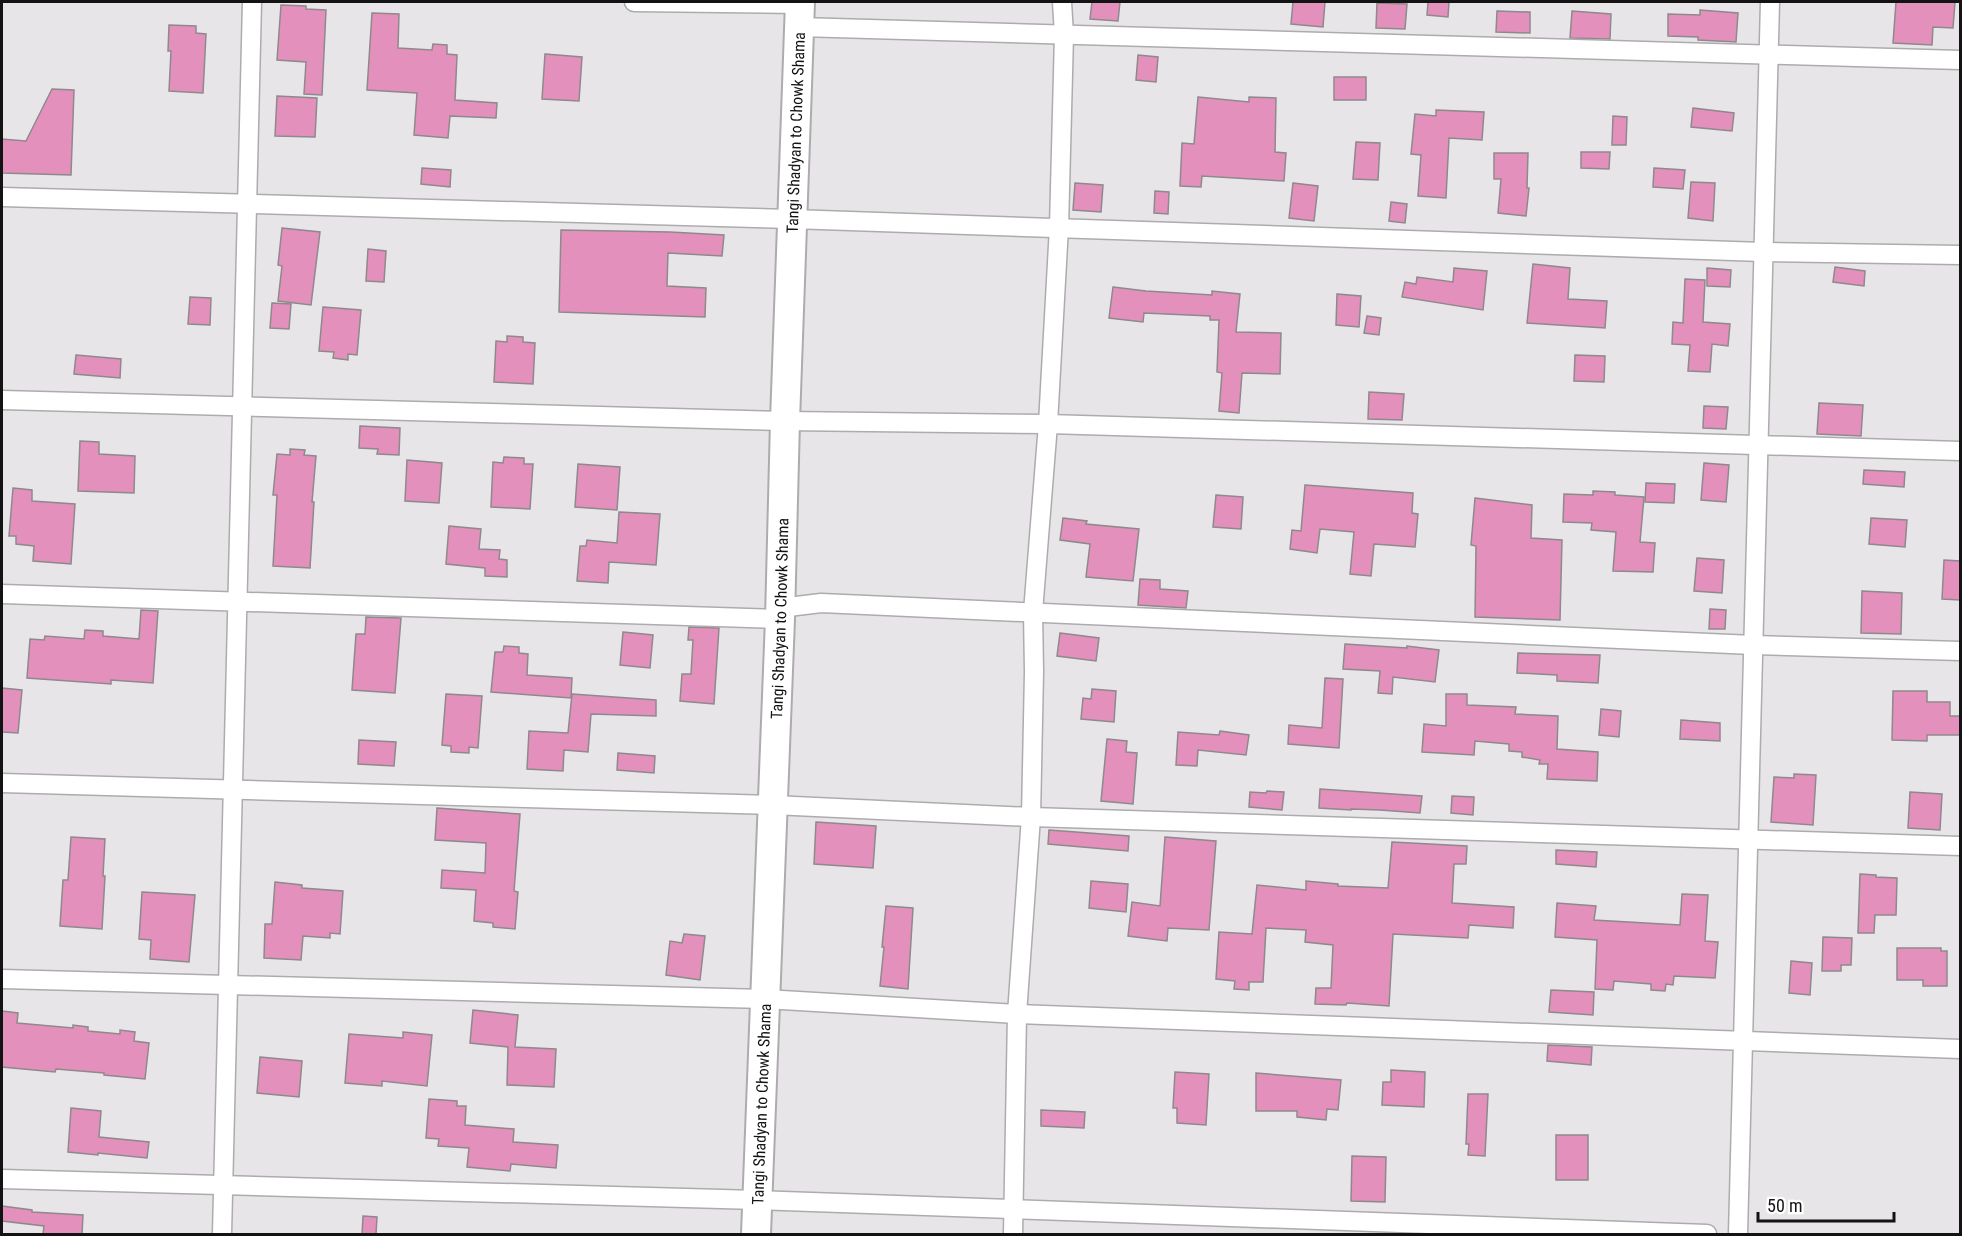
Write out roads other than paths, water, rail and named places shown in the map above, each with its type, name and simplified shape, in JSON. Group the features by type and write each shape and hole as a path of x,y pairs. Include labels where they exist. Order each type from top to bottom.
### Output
{"main road":[{"name":"Tangi Shadyan to Chowk Shama","path":"756,1234 800,11"}],"street":[{"path":"222,1234 252,2"},
{"path":"634,2 800,11 1064,36 1960,60"},
{"path":"1013,1234 1017,1014 1031,817 1033,612 1048,424 1059,227 1064,36 1062,2"},
{"path":"1738,1234 1770,2"},
{"path":"2,197 1059,227 1763,252 1960,255"},
{"path":"2,400 784,421 1048,424 1960,450"},
{"path":"2,594 237,602 780,613 820,603 1753,645 1960,651"},
{"path":"2,783 772,805 1031,817 1960,846"},
{"path":"2,979 765,999 1017,1014 1960,1049"},
{"path":"2,1179 757,1200 1707,1234"}]}
